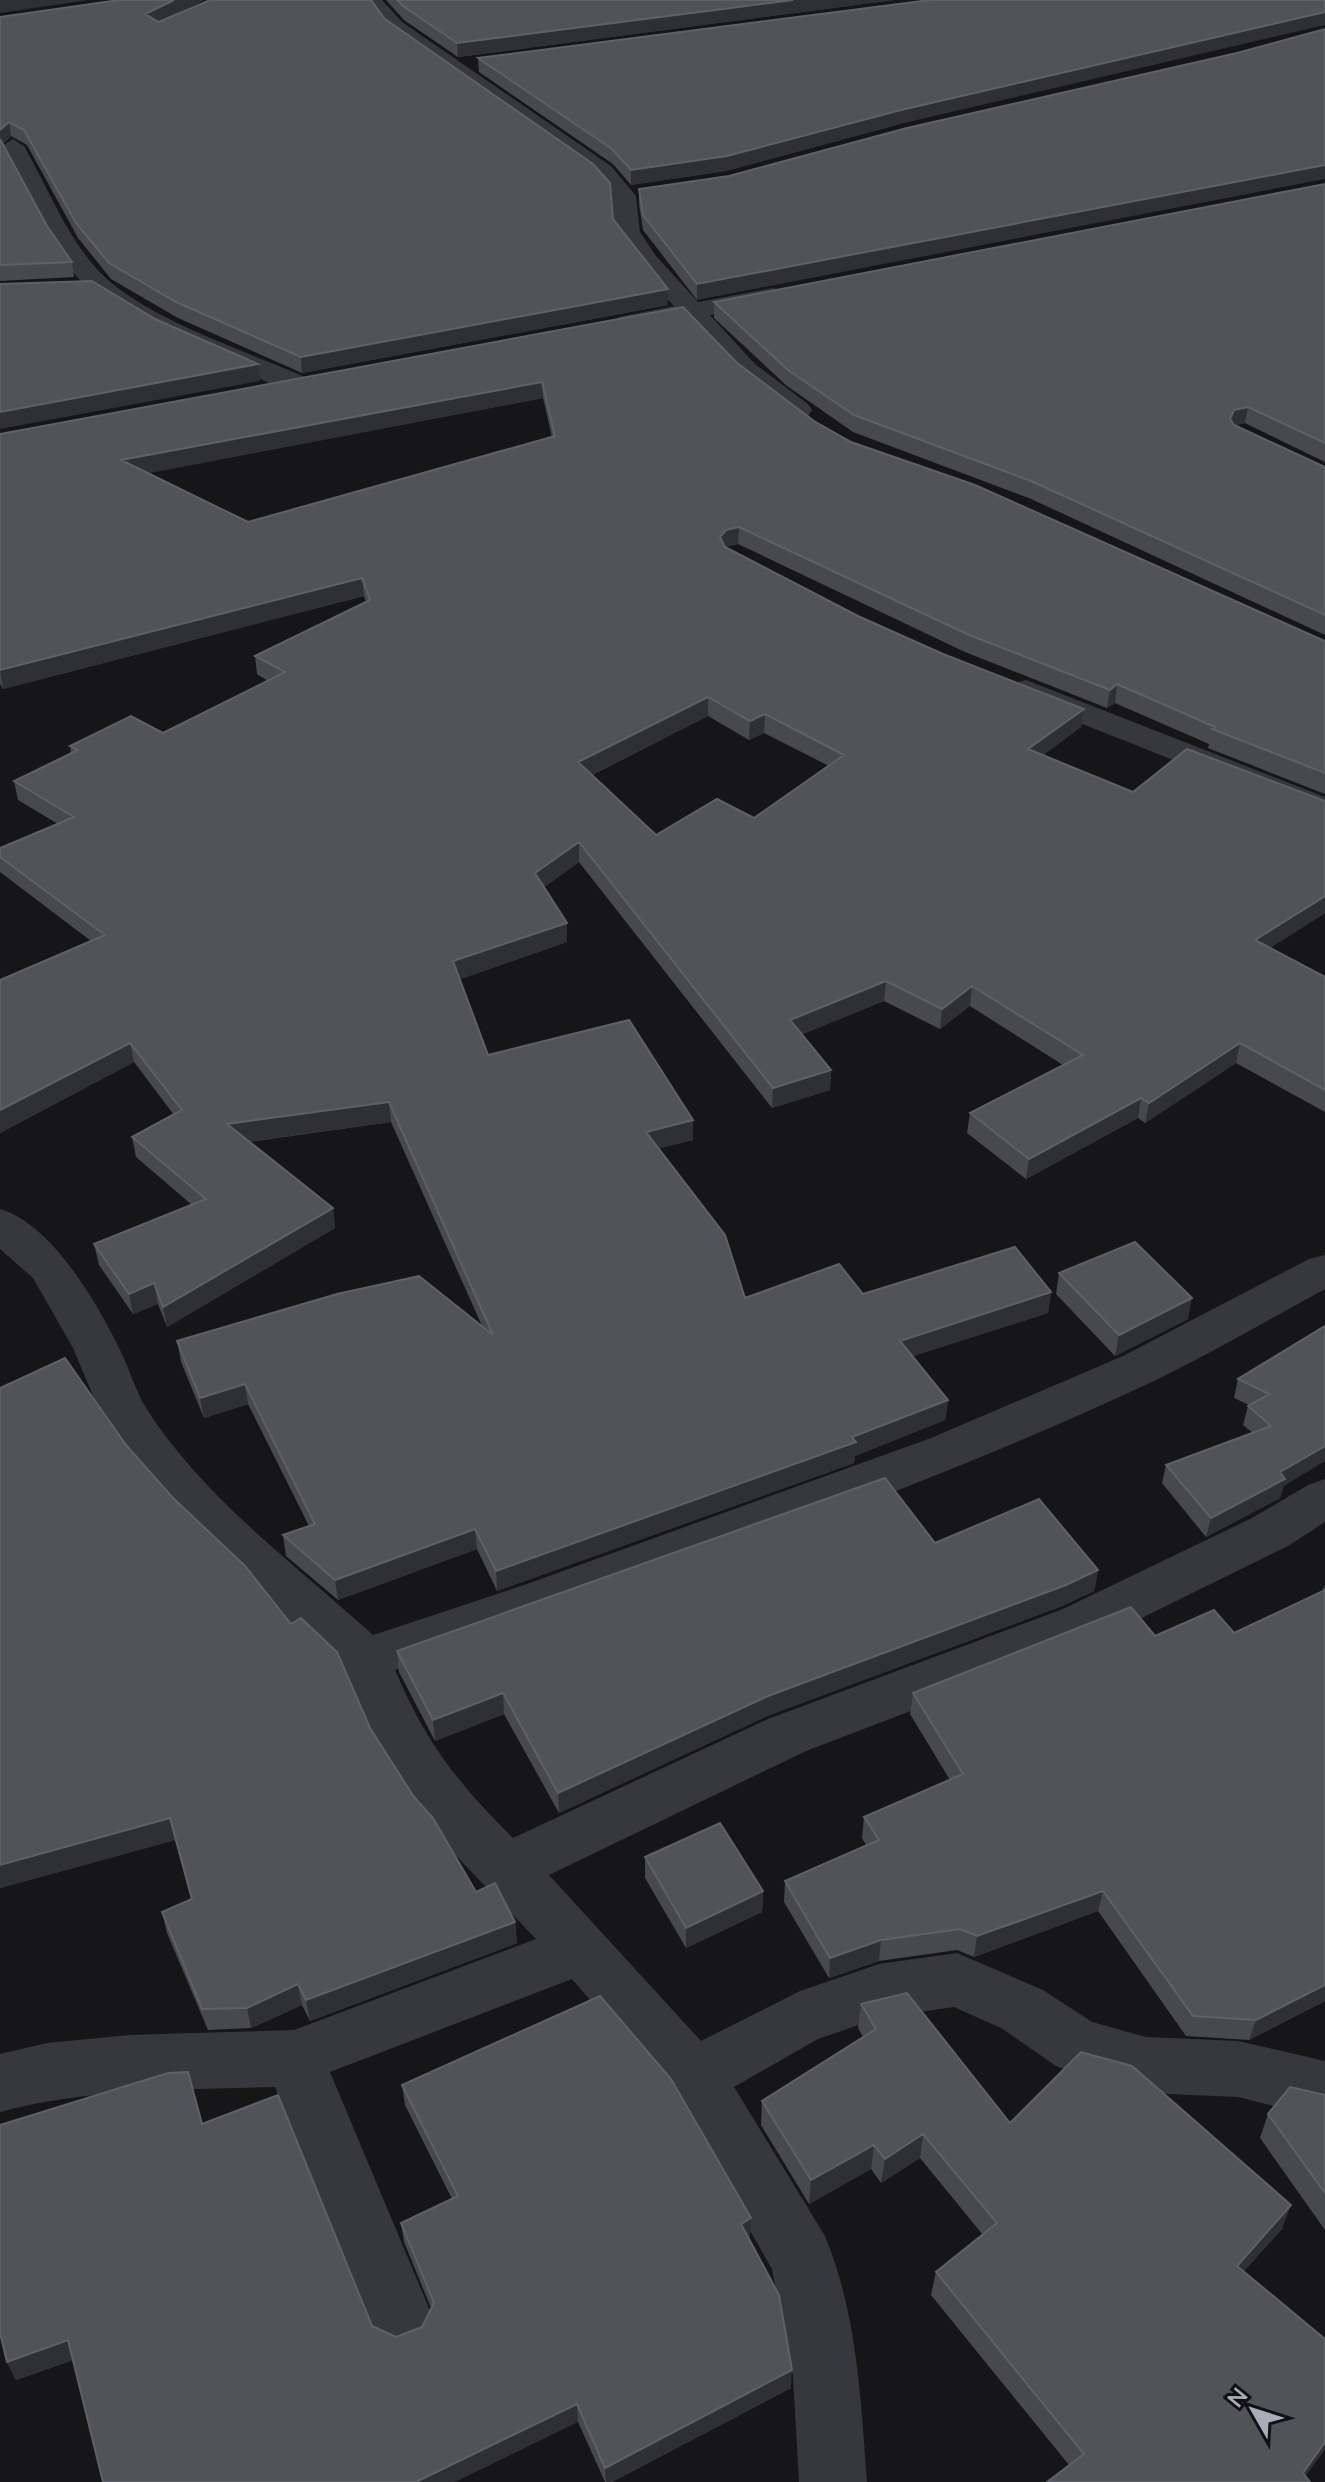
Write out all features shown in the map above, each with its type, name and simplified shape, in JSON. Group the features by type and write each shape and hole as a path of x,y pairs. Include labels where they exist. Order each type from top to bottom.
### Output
{"street":[{"path":"372,0 395,26 603,171 632,195 628,232 689,311 746,370 815,421"},
{"path":"454,66 485,62"},
{"path":"13,146 78,261 87,287 298,384"},
{"path":"611,326 798,291"},
{"path":"253,393 329,378"},
{"path":"995,678 1325,809"},
{"path":"0,1224 49,1268 96,1348 125,1415 151,1452 196,1504 364,1659 395,1732 439,1800 582,1948 694,2077 802,2259 826,2376 833,2482"},
{"path":"364,1659 545,1598 948,1451 1139,1368 1325,1270"},
{"path":"506,1868 787,1735 1081,1624 1270,1532 1325,1498"},
{"path":"0,2083 47,2071 129,2063 294,2058 582,1948"},
{"path":"694,2077 800,2018 879,1991 957,1980 1022,2009 1077,2046 1146,2065 1238,2069 1325,2090"},
{"path":"294,2058 401,2320"}],"building":[{"path":"119,0 174,0 145,14 159,22 210,0 371,0 385,19 593,164 610,183 613,219 668,289 301,357 176,302 109,263 76,223 24,130 9,122 0,130 0,17"},
{"path":"397,0 793,0 457,43"},
{"path":"930,0 1325,0 1325,12 901,110 727,156 631,170 612,149 478,58"},
{"path":"1325,29 1325,165 697,284 643,215 639,189 729,176 907,128 1237,53"},
{"path":"0,139 47,226 72,262 0,265"},
{"path":"1325,184 1325,443 1248,407 1234,410 1230,419 1234,425 1325,467 1325,615 1031,481 854,415 788,370 714,302"},
{"path":"92,281 155,319 258,364 0,412 0,284"},
{"path":"683,307 736,362 814,421 851,442 975,485 1325,641 1325,773 1212,729 1215,727 1117,684 1110,690 967,634 739,527 726,530 720,537 725,547 858,616 943,654 1084,709 1028,749 1133,792 1187,749 1325,801 1325,896 1255,940 1325,977 1325,1090 1240,1043 1149,1103 1141,1098 1029,1159 970,1113 1083,1055 972,986 942,1009 886,981 790,1020 831,1070 773,1088 579,842 535,873 567,923 453,961 488,1055 629,1020 693,1120 646,1132 725,1235 745,1298 839,1264 863,1294 1015,1247 1051,1292 900,1341 948,1400 852,1437 856,1442 496,1571 475,1529 335,1580 283,1535 315,1524 245,1384 200,1398 177,1341 337,1294 419,1276 493,1335 389,1102 227,1124 333,1208 163,1307 154,1283 129,1294 94,1244 206,1199 132,1137 182,1110 130,1043 0,1110 0,980 105,935 0,857 0,848 74,817 14,781 78,750 70,746 131,716 163,733 285,672 255,656 370,600 362,578 0,670 0,434","holes":["542,382 555,436 248,522 121,460","708,697 750,721 765,714 844,755 754,818 717,799 656,835 578,762"]},
{"path":"1135,1242 1192,1298 1119,1335 1059,1273"},
{"path":"1325,1326 1325,1446 1280,1472 1285,1479 1211,1518 1166,1465 1271,1426 1248,1406 1269,1394 1238,1379"},
{"path":"65,1358 126,1445 172,1497 245,1566 291,1624 301,1618 337,1652 370,1728 414,1797 433,1818 476,1892 495,1883 515,1922 306,2000 298,1984 247,2008 202,2009 162,1912 192,1899 170,1818 0,1865 0,1388"},
{"path":"885,1478 935,1543 1039,1499 1098,1570 1066,1585 768,1696 558,1793 503,1693 433,1720 397,1651"},
{"path":"1325,1590 1325,1985 1256,2020 1193,2016 1103,1891 977,1936 960,1929 881,1940 830,1958 785,1881 879,1840 864,1817 963,1774 913,1693 1131,1607 1155,1636 1214,1610 1234,1633"},
{"path":"720,1823 763,1891 686,1928 645,1857"},
{"path":"907,1993 1010,2123 1081,2052 1132,2066 1291,2205 1237,2266 1325,2339 1325,2442 1303,2473 1310,2482 1047,2482 1084,2454 936,2272 997,2223 923,2134 885,2159 874,2145 811,2180 762,2101 876,2029 861,2004"},
{"path":"600,1996 671,2079 751,2218 741,2224 779,2295 792,2370 605,2468 577,2404 416,2482 103,2482 68,2340 7,2362 0,2333 0,2125 168,2073 188,2072 202,2124 278,2095 372,2326 396,2337 422,2327 434,2303 401,2223 458,2196 402,2085"},
{"path":"1290,2087 1325,2095 1325,2193 1268,2114"}]}
